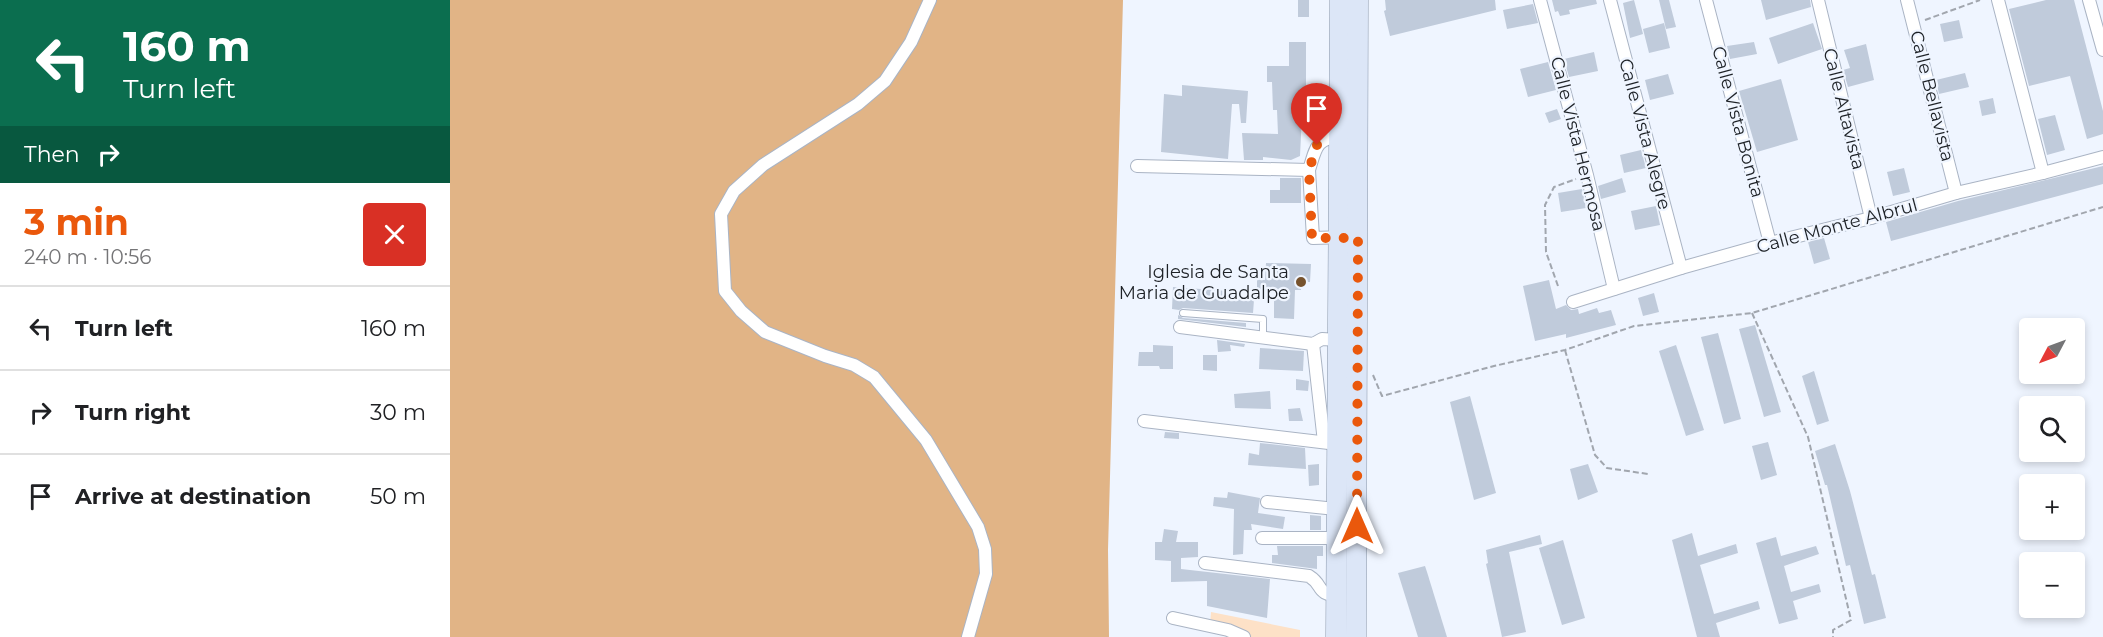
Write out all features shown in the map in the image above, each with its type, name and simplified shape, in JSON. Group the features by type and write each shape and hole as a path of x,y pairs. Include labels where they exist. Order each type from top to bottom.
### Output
{"main road":[{"path":"1340,0 1340,136 1348,237 1356,637"},
{"path":"1336,637 1336,509 1330,443 1348,237 1358,0"}],"street":[{"path":"930,0 911,42 885,81 858,104 763,165 734,191 721,214 725,291 741,311 765,332 825,357 854,365 874,377 926,440 978,527 985,549 986,574 968,637"},
{"name":"Calle Vista Hermosa","path":"1540,0 1587,175 1614,289"},
{"name":"Calle Vista Alegre","path":"1610,0 1681,268"},
{"name":"Calle Vista Bonita","path":"1706,0 1770,243"},
{"name":"Calle Altavista","path":"1818,0 1870,218"},
{"name":"Calle Bellavista","path":"1907,0 1956,193"},
{"path":"1998,0 2043,173"},
{"path":"2089,0 2103,50"},
{"path":"1340,136 1328,137 1317,145 1309,170 1312,238 1348,237"},
{"name":"Calle Monte Albrul","path":"1573,302 1770,243 1870,218 1956,193 2103,157"},
{"path":"1137,166 1309,170"},
{"path":"1180,327 1313,344 1322,339 1338,340"},
{"path":"1144,421 1330,443 1313,344"},
{"path":"1267,502 1336,509"},
{"path":"1263,537 1335,538"},
{"path":"1205,564 1310,576 1325,594 1356,597"},
{"path":"1173,618 1228,630 1244,637"}],"lane":[{"path":"1183,313 1263,319 1263,337"}],"path":[{"path":"1914,24 1980,0"},
{"path":"1558,286 1546,252 1545,205 1554,187 1587,175"},
{"path":"1370,366 1382,396 1494,366 1565,351 1634,326 1752,313 2103,207"},
{"path":"1752,313 1808,437 1851,620 1833,630 1833,637"},
{"path":"1565,351 1595,455 1607,468 1648,474"}],"shaded area":[{"path":"450,0 1123,0 1108,550 1109,637 450,637"},
{"path":"1211,612 1300,630 1300,637 1250,637 1210,625"}],"building":[{"path":"1298,0 1309,0 1309,17 1298,17"},
{"path":"1385,0 1495,0 1496,10 1390,36 1384,11 1386,10"},
{"path":"1552,0 1596,0 1597,4 1569,10 1570,14 1560,16 1558,11 1555,12"},
{"path":"1634,0 1643,34 1630,38 1623,3"},
{"path":"1659,0 1669,0 1676,27 1666,29"},
{"path":"1761,0 1810,0 1811,7 1766,20"},
{"path":"2046,0 2074,0 2103,111 2103,134 2087,139 2070,76 2029,86 2009,9"},
{"path":"1533,4 1538,23 1507,29 1503,10"},
{"path":"1959,20 1963,38 1944,42 1940,24"},
{"path":"1664,23 1670,48 1649,53 1643,29"},
{"path":"1813,23 1822,49 1778,64 1769,38"},
{"path":"1289,42 1306,42 1306,102 1310,103 1310,113 1302,114 1300,156 1291,160 1263,157 1263,160 1244,160 1242,133 1278,134 1277,110 1273,110 1272,82 1267,82 1267,66 1289,66"},
{"path":"1754,42 1757,54 1730,59 1727,46"},
{"path":"1866,44 1874,80 1848,87 1843,70 1850,68 1844,50"},
{"path":"1594,52 1598,71 1569,77 1564,59"},
{"path":"1548,62 1556,90 1528,97 1520,69"},
{"path":"1965,73 1969,87 1939,94 1936,80"},
{"path":"1668,74 1674,94 1650,100 1645,80"},
{"path":"1781,79 1798,140 1757,152 1739,91"},
{"path":"1182,85 1248,91 1246,123 1241,123 1239,104 1232,104 1228,159 1161,152 1164,94 1182,96"},
{"path":"1993,98 1996,113 1982,116 1979,101"},
{"path":"1557,109 1561,119 1549,123 1545,113"},
{"path":"2055,115 2065,150 2047,155 2038,119"},
{"path":"1641,150 1646,168 1624,173 1620,155"},
{"path":"2103,166 2103,184 1891,241 1886,222 1958,201"},
{"path":"1904,168 1910,192 1893,196 1887,172"},
{"path":"1280,178 1301,178 1301,203 1270,203 1270,190 1280,190"},
{"path":"1622,178 1626,192 1601,199 1598,186"},
{"path":"1582,189 1586,208 1561,212 1558,193"},
{"path":"1656,206 1660,225 1635,230 1631,211"},
{"path":"1824,238 1830,259 1814,264 1808,242"},
{"path":"1266,263 1311,264 1310,282 1301,282 1301,290 1295,290 1294,319 1274,318 1274,290 1257,289 1257,279 1265,280"},
{"path":"1549,280 1556,309 1566,305 1571,310 1578,309 1579,314 1597,308 1599,313 1611,310 1616,325 1566,338 1566,334 1535,341 1523,286"},
{"path":"1173,287 1228,291 1227,297 1254,300 1253,313 1172,309"},
{"path":"1654,293 1659,312 1643,316 1638,298"},
{"path":"1178,315 1183,318 1246,323 1246,327 1178,319"},
{"path":"1755,325 1781,412 1764,417 1739,329"},
{"path":"1718,333 1741,419 1724,424 1701,337"},
{"path":"1217,340 1245,344 1244,347 1230,345 1231,351 1218,352"},
{"path":"1153,345 1173,346 1173,369 1138,366 1139,352 1153,352"},
{"path":"1676,345 1704,430 1686,436 1659,351"},
{"path":"1260,348 1304,351 1303,371 1259,369"},
{"path":"1203,355 1217,355 1217,371 1203,370"},
{"path":"1814,371 1829,421 1817,425 1802,376"},
{"path":"1296,379 1309,381 1308,391 1296,390"},
{"path":"1270,391 1271,409 1235,408 1234,394"},
{"path":"1470,396 1496,493 1474,500 1450,402"},
{"path":"1300,408 1303,421 1289,421 1288,409"},
{"path":"1165,432 1179,433 1179,439 1164,438"},
{"path":"1768,442 1777,475 1761,480 1752,446"},
{"path":"1260,443 1305,448 1306,469 1248,465 1249,453 1259,455"},
{"path":"1835,444 1872,575 1875,574 1886,618 1864,624 1850,565 1846,566 1827,485 1825,485 1815,451"},
{"path":"1319,464 1319,485 1309,486 1308,465"},
{"path":"1588,464 1598,492 1578,500 1570,469"},
{"path":"1228,492 1260,498 1258,513 1285,517 1283,529 1251,524 1252,530 1244,530 1243,554 1233,555 1234,509 1213,506 1214,497 1227,498"},
{"path":"1310,515 1321,516 1321,530 1310,530"},
{"path":"1164,529 1178,531 1176,542 1198,542 1198,557 1181,558 1181,569 1270,579 1267,618 1207,606 1207,581 1171,582 1171,561 1155,560 1155,542 1162,542"},
{"path":"1692,533 1698,556 1736,544 1738,553 1700,565 1714,614 1758,601 1760,609 1716,623 1720,637 1697,637 1672,540"},
{"path":"1540,535 1542,544 1509,552 1526,632 1502,637 1486,564 1488,563 1486,550"},
{"path":"1776,537 1781,556 1816,546 1819,554 1784,566 1791,592 1819,584 1821,592 1793,601 1798,619 1779,624 1756,543"},
{"path":"1563,540 1585,618 1562,625 1539,548"},
{"path":"1277,546 1323,546 1323,556 1317,556 1317,569 1272,563 1272,555 1278,555"},
{"path":"1425,566 1447,637 1418,637 1398,573"}],"place":[{"name":"Iglesia de Santa Maria de Guadalpe","path":"1301,282"}],"route":[{"path":"1317,145 1309,170 1312,238 1358,238 1357,526"}]}
